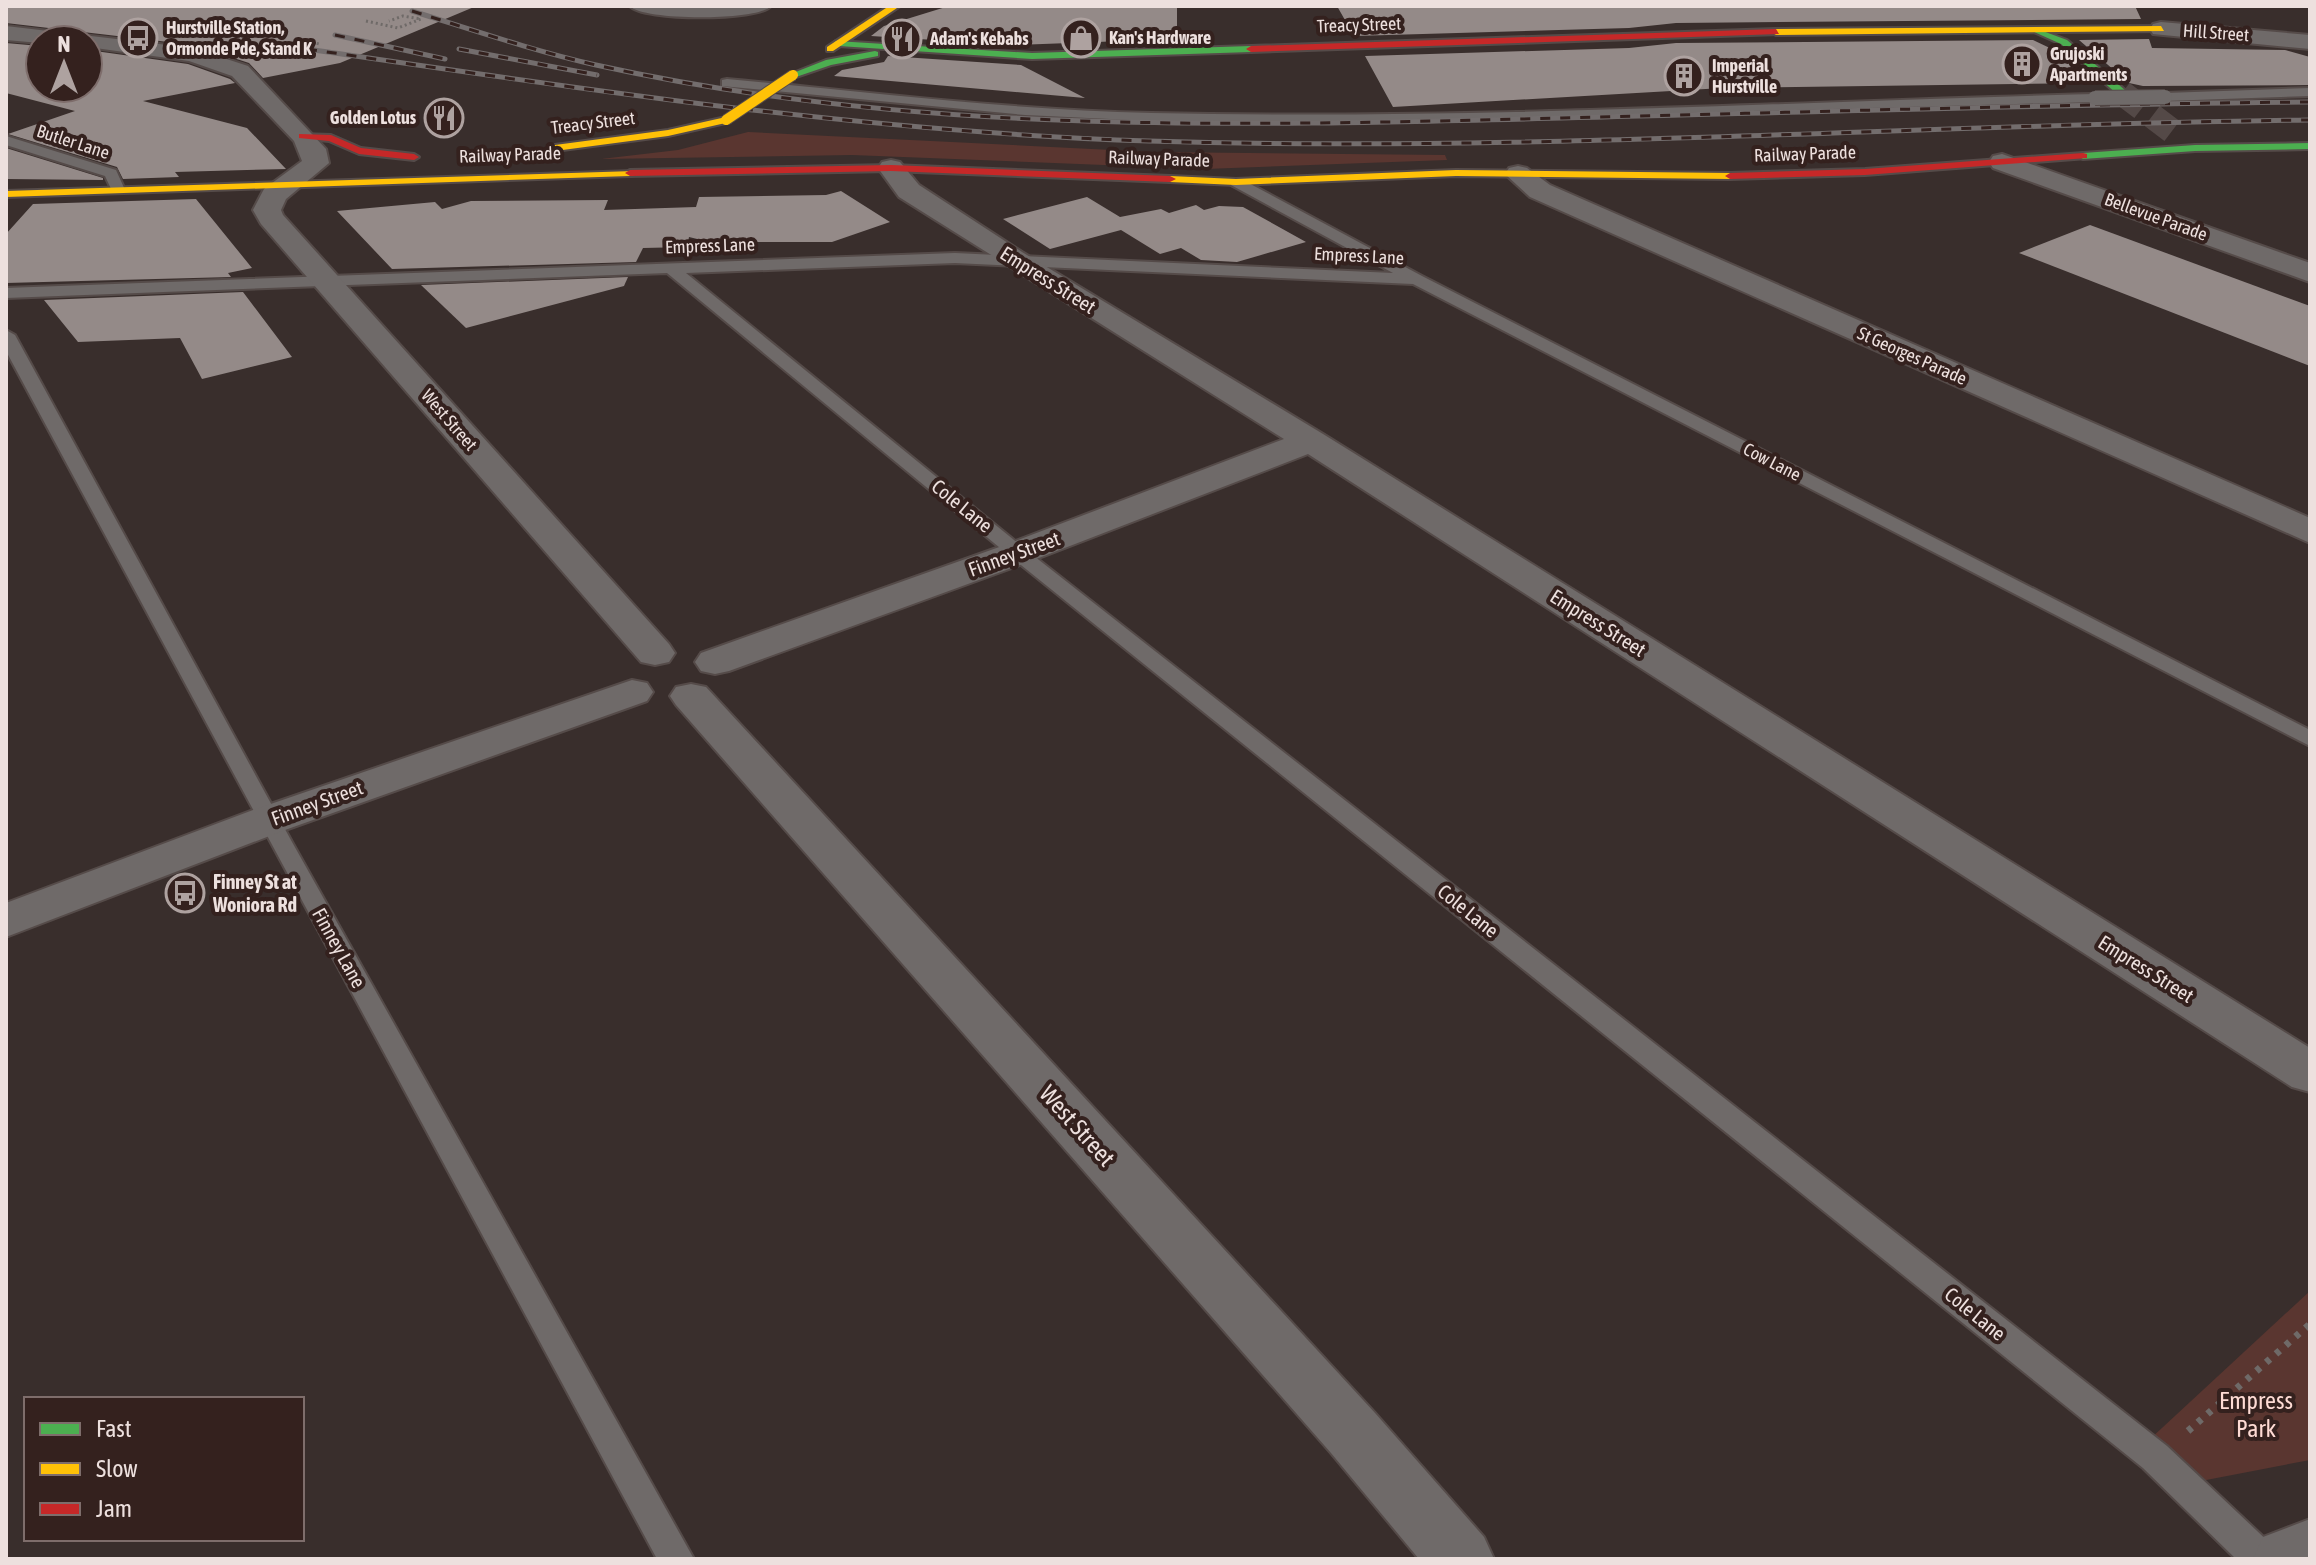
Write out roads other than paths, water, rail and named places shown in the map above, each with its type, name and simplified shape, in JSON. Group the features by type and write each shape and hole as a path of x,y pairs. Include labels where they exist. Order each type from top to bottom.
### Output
{"street":[{"path":"641,6 693,11 760,6"},
{"path":"839,43 895,6"},
{"path":"1934,32 1973,26 1975,21 1970,10 2042,31 2064,42 2078,58 2122,93"},
{"name":"Hill Street","path":"2208,10 2230,26"},
{"path":"1565,17 1607,31 1676,33"},
{"path":"2078,58 2078,42 2167,21"},
{"name":"Treacy Street","path":"545,173 585,155 693,136 726,120 839,43 930,51 1059,56 1629,38 1676,33 2042,31 2167,21"},
{"name":"Hill Street","path":"2167,21 2230,26 2310,42"},
{"path":"1934,32 2024,39 2049,44 2078,58"},
{"path":"104,42 185,53 240,71 313,149 316,163 286,184"},
{"path":"793,75 847,58 930,51"},
{"name":"Treacy Street","path":"538,150 668,133 726,120"},
{"path":"2172,131 2195,148"},
{"path":"303,136 331,138 359,151 435,158"},
{"name":"Railway Parade","path":"6,194 545,173 891,168 1236,182 1518,174 1798,175 2195,148 2310,146"},
{"path":"371,180 465,160"},
{"name":"Bellevue Parade","path":"2002,162 2310,273"},
{"name":"Empress Street","path":"891,168 909,191 1012,258 1311,441 2310,1073"},
{"name":"St Georges Parade","path":"1518,174 1540,191 2310,532"},
{"name":"West Street","path":"286,184 274,195 267,210 655,653"},
{"name":"Finney Street","path":"6,921 269,820 632,692 658,701 703,679 1018,553 1311,441"},
{"path":"632,692 626,675 632,665 655,653 689,649 702,652 703,679"},
{"name":"West Street","path":"703,679 1461,1559"},
{"path":"2286,1559 2310,1550"}],"lane":[{"path":"727,83 1025,111 1168,117 1379,117 2310,92"},
{"name":"Butler Lane","path":"6,140 111,173 118,190"},
{"name":"Cow Lane","path":"1236,182 1416,279 2310,739"},
{"name":"Empress Lane","path":"6,293 1012,258 1052,263 1416,279"},
{"name":"Cole Lane","path":"670,268 1018,553 2155,1457 2261,1559"},
{"name":"Finney Lane","path":"6,335 676,1559"}],"tunnel":[{"path":"2122,93 2172,131"}],"railway":[{"path":"412,11 596,65 715,88 835,104 956,115 1077,121 1320,123 2310,102"},
{"path":"335,35 445,59"},
{"path":"307,49 622,94 832,119 938,129 1149,141 1294,144 1584,141 2310,120"},
{"path":"459,49 597,75"}],"place":[{"name":"Hurstville Station, Ormonde Pde, Stand K","path":"138,38"},
{"name":"Kan's Hardware","path":"1081,38"},
{"name":"Adam's Kebabs","path":"902,39"},
{"name":"Grujoski Apartments","path":"2022,64"},
{"name":"Imperial Hurstville","path":"1684,76"},
{"name":"Golden Lotus","path":"444,118"},
{"name":"Finney St at Woniora Rd","path":"185,893"}],"park label":[{"name":"Empress Park","path":"2256,1415"}]}
